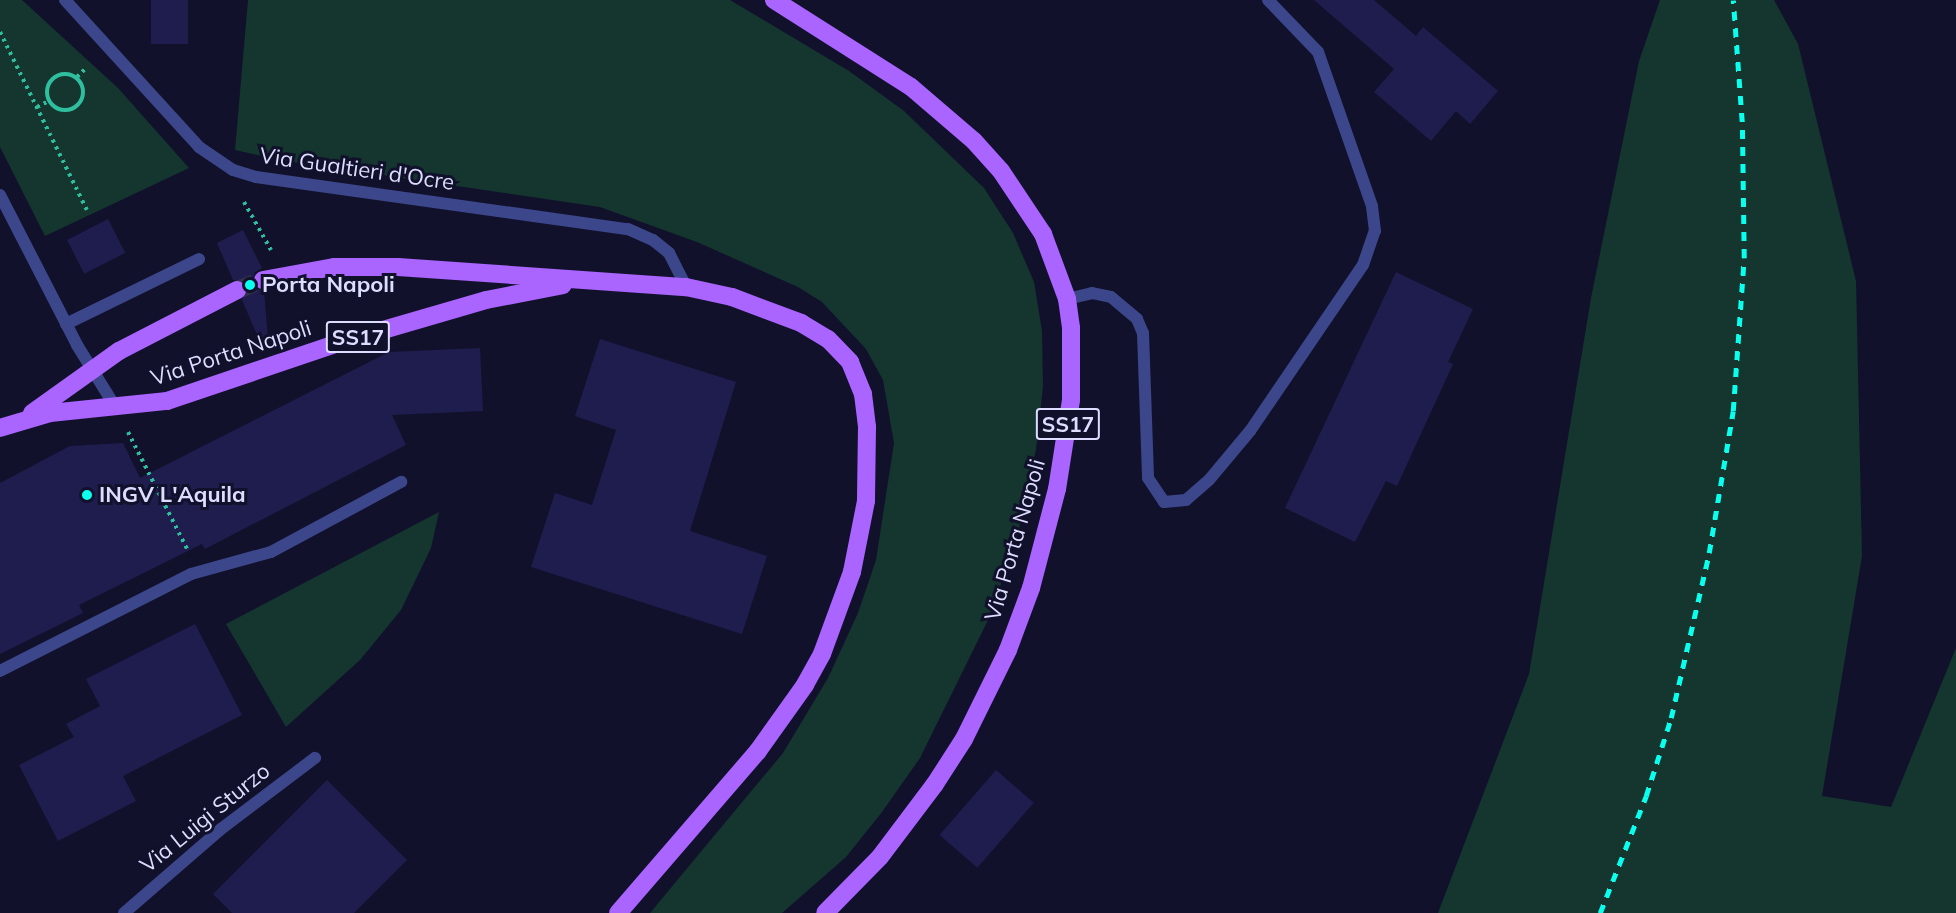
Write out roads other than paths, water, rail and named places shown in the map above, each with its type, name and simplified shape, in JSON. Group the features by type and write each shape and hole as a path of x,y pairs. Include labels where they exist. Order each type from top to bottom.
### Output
{"main road":[{"name":"Via Porta Napoli","path":"774,0 911,87 974,141 1001,171 1044,234 1067,299 1072,359 1066,441 1046,536 1016,628 968,730 935,784 879,857 825,913"},
{"name":"Via Porta Napoli","path":"263,280 285,274 334,267 398,267 686,287 732,297 801,323 845,356 863,394 867,427 866,501 861,536 838,613 806,685 758,751 618,913"},
{"name":"Via Porta Napoli","path":"116,408 173,399 335,344 486,300 526,291 604,281"},
{"name":"Via Porta Napoli","path":"17,421 92,369 171,321 237,290"},
{"name":"SS17","path":"0,428 17,421 57,412 116,408"}],"street":[{"name":"Via Gualtieri d'Ocre","path":"65,0 199,147 223,165 256,177 628,229 653,240 669,253 686,287"},
{"path":"1067,299 1092,293 1111,297 1137,319 1143,333 1148,478 1164,502 1186,500 1209,480 1250,431 1362,265 1375,231 1372,206 1323,62 1304,33 1268,0"},
{"path":"0,195 66,324 116,408"},
{"path":"66,324 199,259"},
{"path":"0,671 198,572 264,554 401,482"},
{"name":"Via Luigi Sturzo","path":"124,913 221,829 315,759"}],"tunnel":[{"path":"237,290 263,280"}],"railway":[{"path":"1600,913 1646,796 1671,718 1709,553 1733,411 1744,258 1742,122 1733,0"}],"place":[{"name":"Porta Napoli","path":"250,285"},
{"name":"INGV L'Aquila","path":"87,495"}]}
